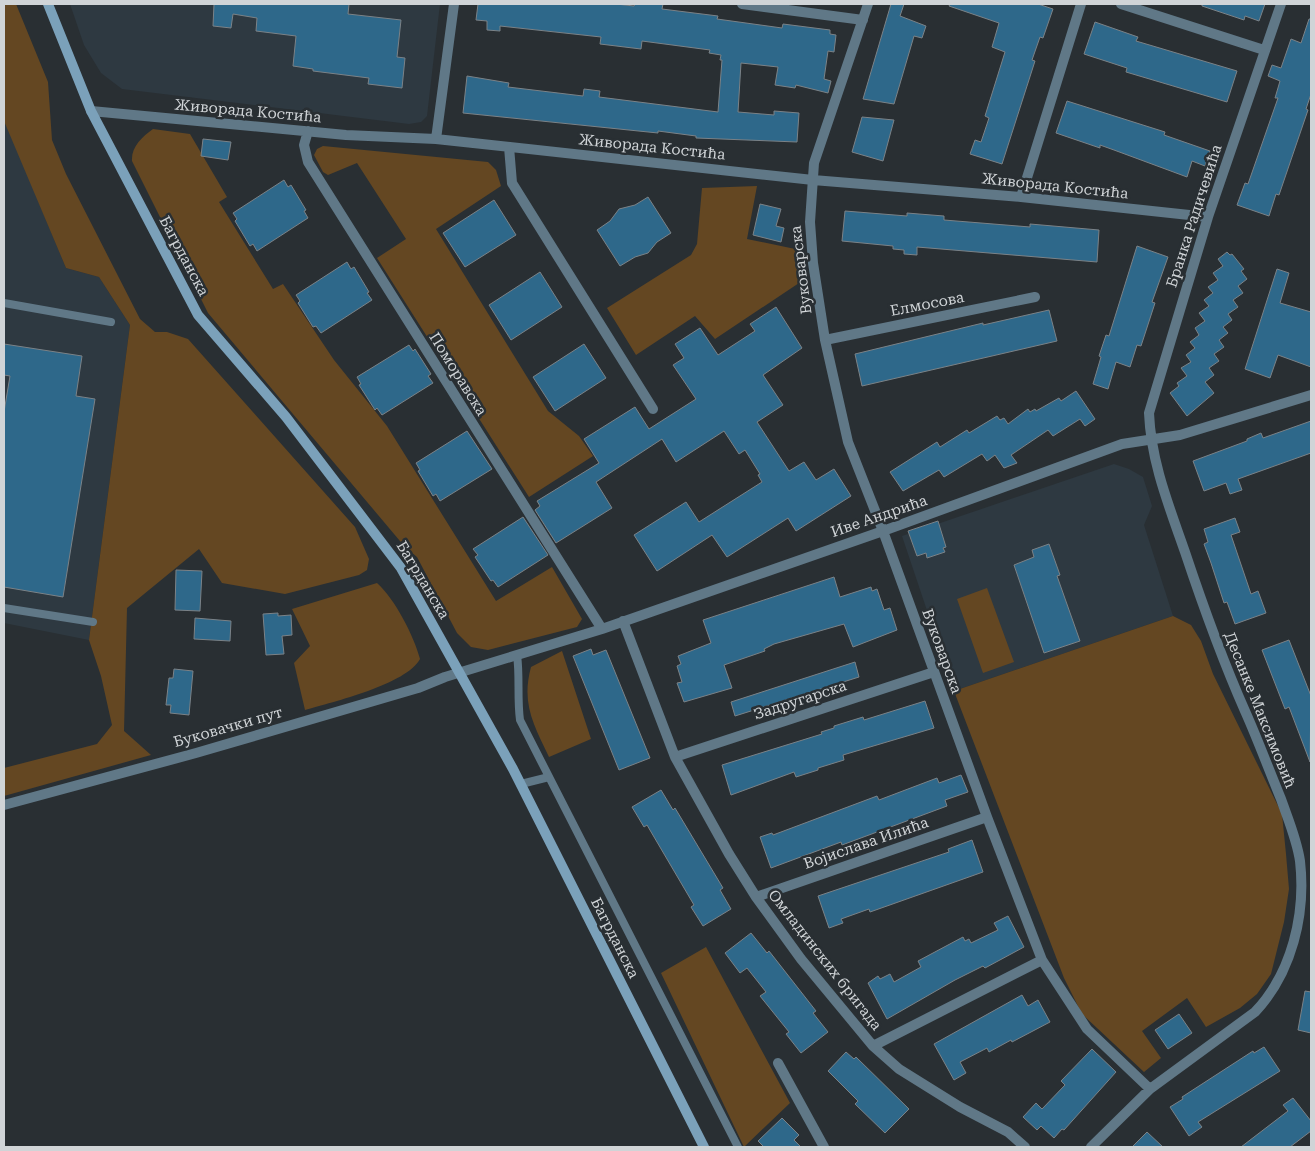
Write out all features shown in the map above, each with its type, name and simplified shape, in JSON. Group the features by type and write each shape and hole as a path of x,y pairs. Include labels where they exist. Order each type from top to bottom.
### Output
{"main road":[{"name":"Багрданска","path":"48,4 91,111 198,314 286,417 395,558 521,784 704,1147"}],"street":[{"path":"436,139 454,4"},
{"path":"742,4 863,20"},
{"name":"Вуковарска","path":"868,4 814,163 810,222 813,263 825,340 848,442 883,531 987,817 1042,960 1087,1029 1150,1089"},
{"path":"1021,198 1081,4"},
{"path":"1121,4 1264,50"},
{"name":"Бранка Радичевића","path":"1150,441 1148,413 1208,217 1281,4"},
{"name":"Живорада Костића","path":"91,111 346,135 436,139 813,180 1208,217"},
{"name":"Поморавска","path":"308,131 304,145 308,162 602,629"},
{"path":"510,147 512,183 653,409"},
{"name":"Елмосова","path":"825,340 1035,297"},
{"name":"Иве Андрића","path":"459,673 602,629 623,620 883,531 1122,444 1180,435 1311,395"},
{"name":"Десанке Максимовић","path":"1091,1147 1150,1089 1255,1012 1266,1000 1291,952 1298,924 1300,860 1292,829 1260,744 1220,653 1169,506 1150,441"},
{"name":"Омладинских бригада","path":"623,620 675,757 729,854 756,897 801,959 874,1046 900,1068 960,1107 1008,1132 1025,1147"},
{"name":"Задругарска","path":"675,757 934,672"},
{"name":"Буковачки пут","path":"4,805 196,753 418,688 459,673"},
{"name":"Војислава Илића","path":"756,897 987,817"},
{"path":"874,1046 1042,960"},
{"path":"778,1063 824,1147"}],"lane":[{"path":"4,303 111,322"},
{"path":"4,608 93,622"},
{"path":"517,654 520,720 738,1147"},
{"path":"521,784 549,777"}],"shaded area":[{"path":"4,4 16,4 48,82 52,140 66,174 140,319 155,332 167,332 188,339 355,527 369,559 367,570 359,575 285,594 222,583 199,549 127,608 124,731 151,755 4,796 4,768 97,744 112,725 101,676 89,640 130,325 99,277 66,268 4,121"},
{"path":"70,4 440,4 427,116 421,122 409,124 122,89 101,73 84,45"},
{"path":"4,118 66,268 99,277 130,325 89,640 4,623"},
{"path":"153,129 190,134 227,197 219,202 273,289 283,284 334,360 387,426 496,601 552,567 582,619 577,627 488,650 471,647 457,633 417,557 405,547 208,313 132,161 135,147"},
{"path":"323,146 488,162 496,170 501,186 436,229 548,411 579,436 593,456 529,497 377,258 406,239 357,163 328,175 323,172 314,155 317,149"},
{"path":"757,186 747,239 800,250 805,279 715,339 695,316 636,355 607,308 691,255 697,244 702,188"},
{"path":"1114,464 1129,469 1143,477 1152,506 1144,525 1173,616 954,691 902,536"},
{"path":"377,583 403,618 420,659 412,668 385,684 350,697 305,710 294,663 310,646 292,609"},
{"path":"987,588 1014,662 983,673 957,599"},
{"path":"1173,616 1191,625 1201,641 1213,674 1282,814 1289,889 1284,922 1271,974 1257,994 1240,1008 1206,1027 1187,998 1142,1031 1161,1058 1144,1072 1082,1014 1064,978 954,691"},
{"path":"562,651 591,739 549,757 538,735 528,703 528,680 531,667"},
{"path":"706,947 790,1103 744,1147 661,973"}],"building":[{"path":"214,4 349,4 348,14 401,20 397,57 405,58 402,88 368,84 369,78 313,71 313,69 293,66 296,36 256,31 257,18 233,14 231,28 213,26"},
{"path":"478,4 616,4 634,6 635,4 663,4 662,9 718,16 717,19 782,28 783,24 830,30 830,34 836,35 834,52 828,51 824,79 831,81 828,93 796,85 795,88 775,85 778,67 741,63 738,112 774,115 774,111 799,113 797,142 696,138 696,136 658,131 658,133 463,113 467,76 509,83 508,87 583,96 584,89 600,91 599,97 718,112 722,60 720,60 721,55 709,53 710,50 642,41 641,49 600,44 601,37 500,26 500,31 487,30 487,21 476,20"},
{"path":"891,4 904,4 900,16 926,26 922,38 914,36 894,104 863,99"},
{"path":"950,4 1038,4 1053,9 1043,38 1040,37 1032,60 1035,61 1002,164 970,154 975,140 981,142 989,118 985,116 1005,52 992,47 999,23 949,6"},
{"path":"1202,4 1265,4 1259,21 1245,16 1244,20 1202,6"},
{"path":"1309,19 1311,19 1311,94 1306,109 1308,110 1279,195 1276,194 1269,216 1237,205 1245,183 1248,184 1278,98 1275,98 1280,81 1268,76 1272,65 1281,68 1291,39 1301,43"},
{"path":"1095,22 1138,37 1136,41 1237,71 1227,102 1126,72 1127,68 1084,54"},
{"path":"1067,101 1165,132 1164,135 1210,151 1205,166 1192,161 1187,177 1100,145 1100,148 1056,133"},
{"path":"862,117 894,120 883,161 852,152"},
{"path":"203,139 231,142 228,160 201,156"},
{"path":"284,180 288,187 291,185 306,210 304,211 308,218 257,251 253,244 250,246 235,221 237,219 233,213"},
{"path":"648,197 671,233 657,242 648,253 635,257 620,266 597,230 610,221 619,209 635,205"},
{"path":"494,200 516,235 465,267 443,233"},
{"path":"760,204 781,209 776,226 784,228 781,242 753,235"},
{"path":"845,211 907,216 907,213 944,216 944,220 1030,227 1030,224 1099,230 1097,262 917,247 917,255 904,254 904,250 893,249 893,246 842,241"},
{"path":"1137,246 1168,257 1152,302 1155,303 1141,346 1137,345 1130,367 1116,362 1108,389 1093,384 1101,357 1099,356 1106,335 1109,336"},
{"path":"1227,252 1230,255 1232,254 1244,269 1241,271 1247,279 1238,286 1243,293 1233,300 1238,307 1228,314 1232,320 1223,327 1228,333 1219,340 1224,347 1214,354 1219,361 1209,368 1214,375 1205,382 1214,393 1187,416 1170,393 1179,386 1177,383 1187,376 1181,368 1191,362 1186,355 1195,348 1190,342 1199,335 1195,328 1205,321 1199,313 1209,306 1204,300 1213,293 1208,287 1218,280 1213,273 1223,266 1218,259"},
{"path":"347,262 351,269 354,267 372,300 321,333 316,326 313,327 298,303 300,301 296,295"},
{"path":"1277,269 1289,273 1280,303 1311,312 1311,367 1278,355 1270,378 1245,369"},
{"path":"540,272 562,307 511,340 489,305"},
{"path":"776,307 802,348 763,375 783,405 757,422 789,471 804,462 816,480 834,469 851,496 796,531 788,518 727,557 712,535 657,571 634,535 686,502 699,522 762,482 758,475 760,474 745,450 739,454 724,431 676,462 662,439 596,482 612,508 556,543 535,510 540,506 537,501 599,463 584,439 635,407 649,429 696,399 673,365 684,358 675,344 700,328 718,355 755,331 750,324"},
{"path":"1049,310 1057,341 862,386 855,354 983,323 983,325"},
{"path":"4,344 82,356 76,396 95,399 63,597 4,587 4,412 10,376 4,375"},
{"path":"584,344 606,378 555,411 533,377"},
{"path":"409,345 413,351 415,349 431,374 428,376 433,383 382,415 377,408 375,410 359,385 361,384 357,377"},
{"path":"1076,391 1095,419 1085,426 1080,419 1053,436 1048,430 1011,455 1017,463 1004,468 995,455 987,461 982,454 944,477 939,470 903,491 890,472 937,442 940,447 967,430 969,433 997,416 1000,420 1004,418 1008,424 1028,409 1030,412 1035,409 1036,411 1059,398 1061,401"},
{"path":"1311,421 1311,453 1238,479 1242,490 1230,494 1226,483 1204,491 1193,461 1247,441 1247,439 1261,433 1263,438"},
{"path":"467,431 492,469 440,501 436,494 433,496 418,471 420,470 416,463"},
{"path":"523,517 548,555 498,587 493,580 491,581 475,557 478,555 473,549"},
{"path":"1235,518 1240,532 1231,535 1251,594 1258,591 1266,613 1235,624 1227,602 1224,603 1204,544 1208,542 1204,529"},
{"path":"938,521 946,547 943,548 945,552 927,558 926,553 917,556 908,531"},
{"path":"1049,544 1060,575 1057,576 1080,641 1044,653 1014,565 1034,557 1032,550"},
{"path":"176,570 202,571 200,611 175,610"},
{"path":"834,577 840,597 871,587 872,591 877,589 884,610 890,608 897,630 853,647 844,624 774,644 764,649 765,651 724,665 732,688 684,702 677,683 682,682 677,666 681,664 678,656 711,643 703,620"},
{"path":"278,613 278,616 291,615 292,635 282,636 284,654 266,655 263,614"},
{"path":"195,618 231,621 230,641 194,639"},
{"path":"1289,640 1311,696 1310,762 1289,707 1285,709 1262,650"},
{"path":"591,649 593,655 606,650 650,758 619,770 573,656"},
{"path":"855,662 859,677 735,716 731,702"},
{"path":"174,669 193,671 189,715 170,713 171,705 166,705 169,678 173,678"},
{"path":"925,701 934,728 843,755 844,760 818,768 818,770 796,777 794,772 731,795 722,765 822,734 821,732 834,728 834,726 863,717 864,720"},
{"path":"961,775 968,792 945,800 947,806 842,845 841,842 771,868 760,837 772,833 773,835 877,796 879,800 937,778 939,783"},
{"path":"661,790 673,810 675,808 723,888 720,890 731,909 703,926 691,907 694,905 647,825 644,827 632,807"},
{"path":"972,840 983,872 870,912 869,909 841,919 843,923 829,928 818,896 949,852 948,849"},
{"path":"1008,916 1024,947 985,968 983,966 955,980 887,1019 868,983 878,976 880,979 890,974 894,982 921,967 918,961 963,937 965,941 969,939 971,943 998,930 994,923"},
{"path":"751,933 767,953 769,951 816,1011 813,1013 828,1032 801,1053 786,1034 789,1032 760,996 766,992 747,968 740,973 725,953"},
{"path":"1305,991 1311,992 1311,1033 1298,1030"},
{"path":"1022,995 1028,1006 1038,1000 1050,1022 1012,1042 1011,1040 989,1052 987,1048 960,1062 966,1073 954,1080 934,1044"},
{"path":"1179,1014 1192,1033 1168,1049 1155,1030"},
{"path":"1264,1047 1280,1071 1198,1122 1202,1127 1189,1136 1170,1107 1183,1099 1182,1097 1253,1051 1254,1053"},
{"path":"1092,1049 1116,1072 1064,1130 1062,1129 1054,1138 1041,1126 1037,1130 1023,1117 1036,1103 1042,1109 1065,1085 1061,1081"},
{"path":"846,1052 854,1059 856,1057 909,1109 885,1133 855,1104 858,1101 828,1071"},
{"path":"1293,1098 1311,1121 1311,1131 1290,1147 1241,1147 1288,1111 1283,1105"},
{"path":"782,1118 799,1135 794,1140 801,1147 764,1147 758,1141"},
{"path":"1147,1132 1163,1147 1132,1147"}]}
